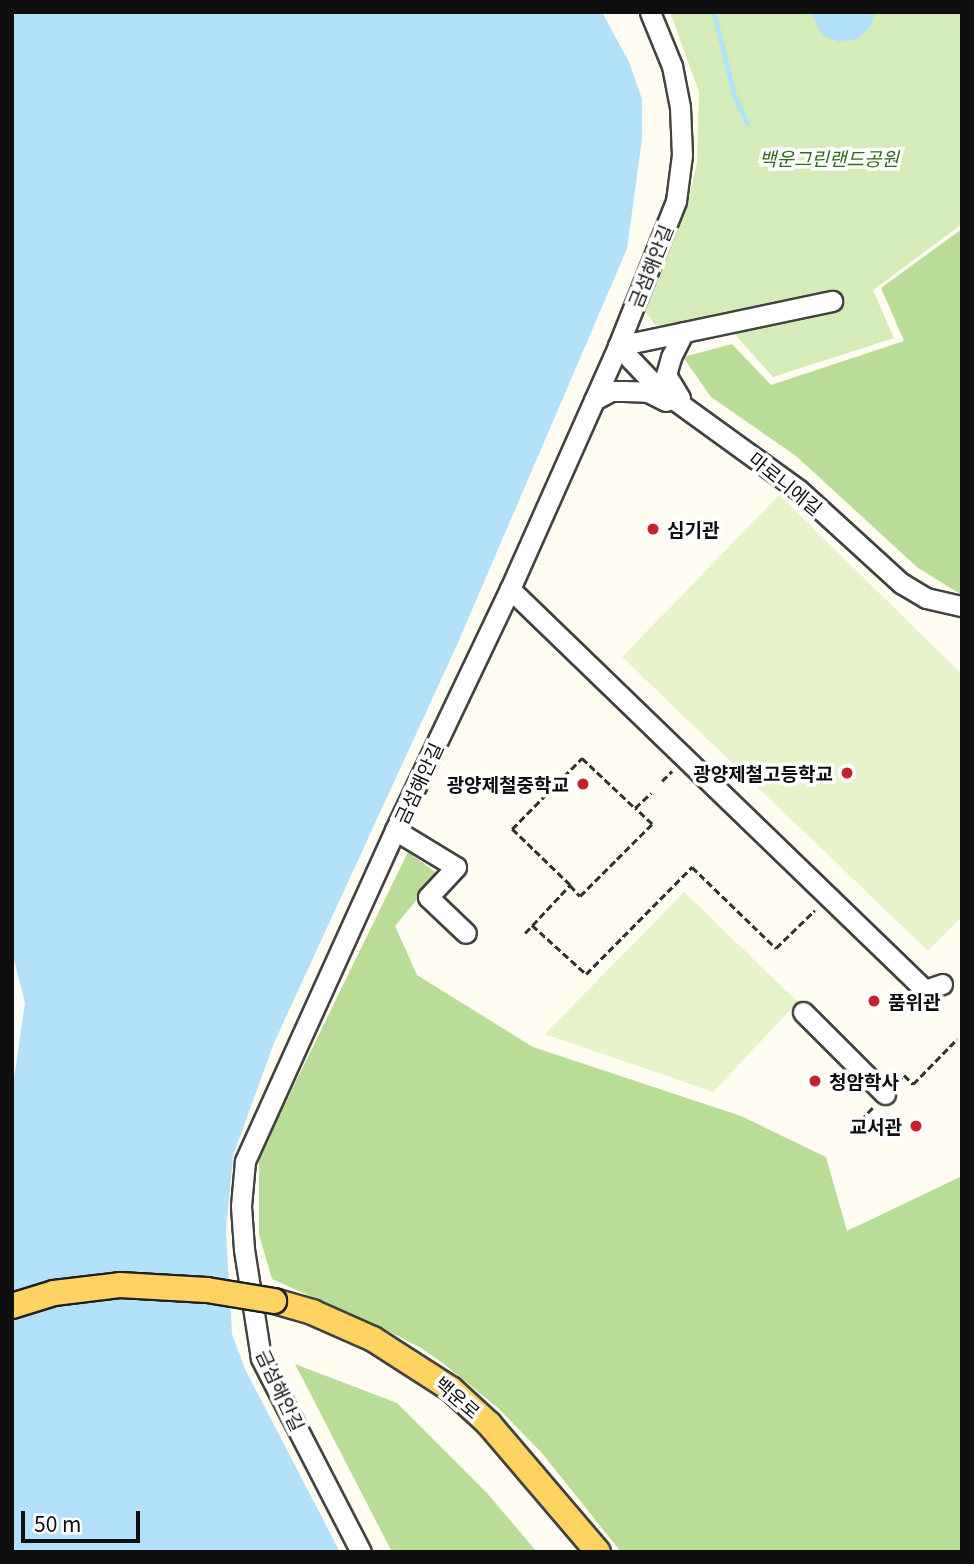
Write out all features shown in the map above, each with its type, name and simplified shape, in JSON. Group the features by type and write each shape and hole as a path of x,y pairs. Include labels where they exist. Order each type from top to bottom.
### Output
{"main road":[{"name":"백운로","path":"12,1306 54,1293 120,1285 207,1290 274,1301 312,1312 373,1339 452,1389 489,1424 598,1552"}],"street":[{"name":"금섬해안길","path":"361,1552 261,1358 243,1249 241,1206 245,1161 395,830 510,589 618,346 676,201 682,155 680,107 673,66 650,12"},
{"path":"618,346 832,301"},
{"path":"684,332 671,357 666,375 691,413"},
{"name":"마로니에길","path":"618,346 658,388 783,476 901,583 926,597 962,606"},
{"path":"594,400 611,391 648,392 691,413"},
{"path":"510,589 925,990 942,984"},
{"path":"395,830 456,867 428,897 466,933"},
{"path":"803,1012 886,1094"}],"path":[{"path":"582,758 652,824 580,896 570,885 512,829 582,758"},
{"path":"635,808 651,793"},
{"path":"532,925 586,974 692,867 776,948 829,896"},
{"path":"525,933 570,885"},
{"path":"853,1128 904,1075 913,1084 957,1039"}],"green space":[{"name":"백운그린랜드공원","path":"670,12 962,12 962,224 873,290 894,338 773,377 722,320 700,325 655,325 645,311 688,201 697,163 699,92"},
{"path":"962,229 962,595 918,568 796,456 711,397 683,357 732,344 771,385 904,341 881,288"},
{"name":"광양제철고등학교","path":"779,495 962,674 962,917 928,951 622,657"},
{"path":"408,852 438,874 395,926 417,975 533,1047 741,1116 826,1157 847,1231 962,1176 962,1552 621,1552 541,1452 498,1408 444,1364 421,1348 386,1330 272,1279 259,1235 259,1157"},
{"path":"684,892 798,1002 713,1092 545,1034"},
{"path":"295,1364 397,1403 487,1493 537,1552 392,1552"}],"water":[{"path":"12,12 602,12 629,62 642,99 642,139 627,249 457,645 274,1043 233,1156 226,1231 232,1334 245,1369 340,1552 12,1552 12,1092 25,1003 12,952"},
{"path":"875,12 871,26 857,39 839,42 822,35 811,13"}],"waterway":[{"path":"714,12 735,97 747,122"}],"place":[{"name":"심기관","path":"653,529"},
{"name":"광양제철고등학교","path":"847,773"},
{"name":"광양제철중학교","path":"583,784"},
{"name":"품위관","path":"874,1001"},
{"name":"청암학사","path":"815,1081"},
{"name":"교서관","path":"916,1126"}]}
